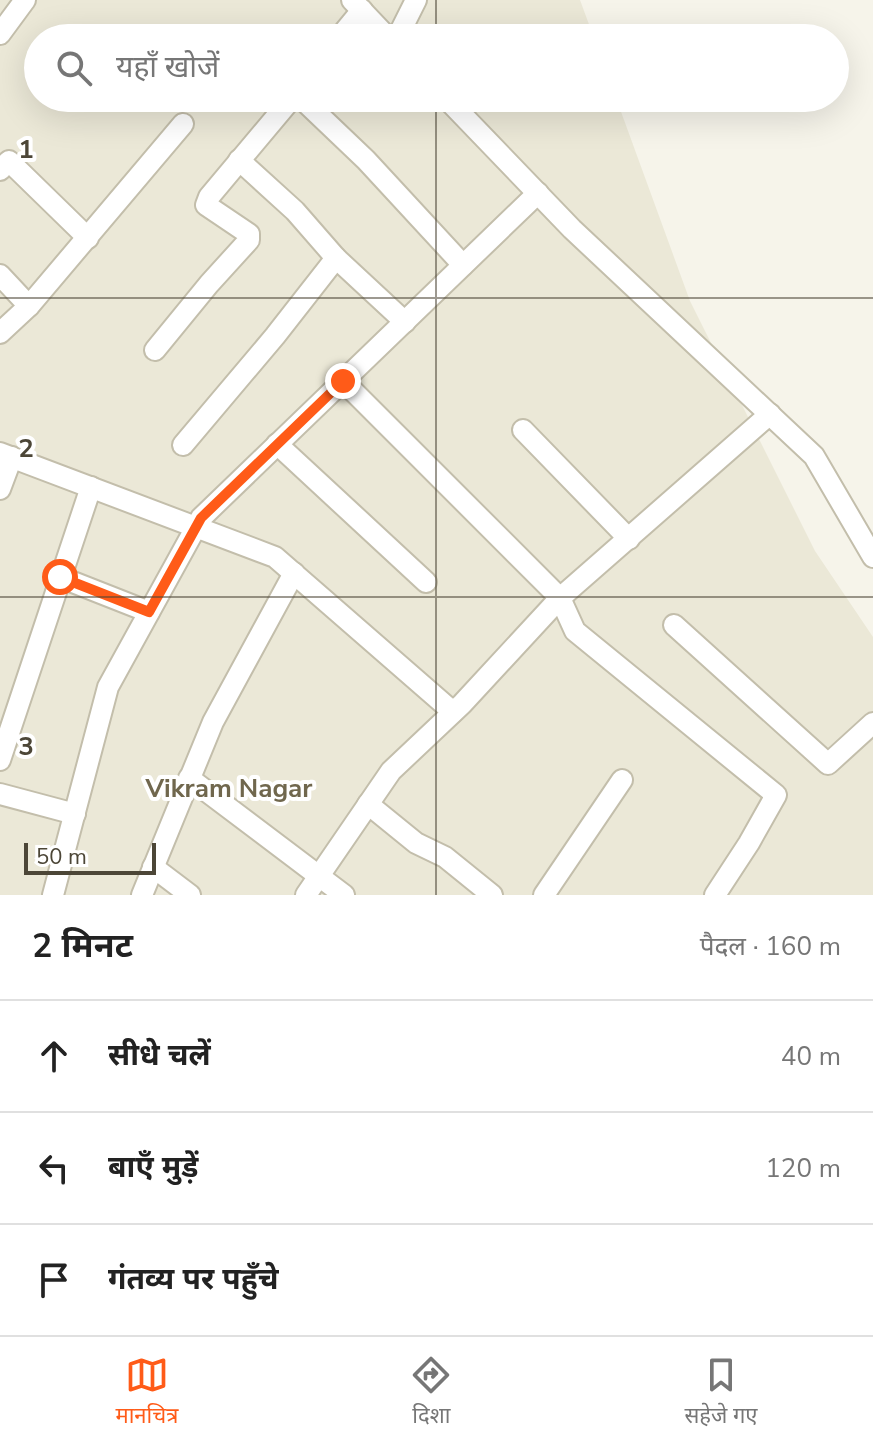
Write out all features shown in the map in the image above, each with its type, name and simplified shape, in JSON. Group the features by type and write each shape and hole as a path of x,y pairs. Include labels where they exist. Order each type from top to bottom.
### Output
{"street":[{"path":"0,34 25,0"},
{"path":"404,24 416,0"},
{"path":"347,24 357,5 375,24"},
{"path":"155,350 249,240 249,234 206,205 209,197 280,112"},
{"path":"316,112 366,160 463,265"},
{"path":"460,112 572,229 814,456 873,557"},
{"path":"0,333 29,306 183,124"},
{"path":"239,160 295,211 336,258 405,322"},
{"path":"0,170 9,161 88,238"},
{"path":"53,895 108,687 201,518 538,193"},
{"path":"183,445 336,258"},
{"path":"0,275 29,306"},
{"path":"343,381 560,598 575,631 776,795 715,895"},
{"path":"306,895 391,771 500,664 560,598 770,414"},
{"path":"523,430 629,539"},
{"path":"277,444 426,582"},
{"path":"0,489 6,455 275,557 453,712"},
{"path":"0,760 91,487"},
{"path":"142,895 213,722 294,573"},
{"path":"60,577 149,612"},
{"path":"674,625 828,764 873,723"},
{"path":"189,778 344,895"},
{"path":"544,895 622,780"},
{"path":"0,794 75,814"},
{"path":"368,804 416,843 445,857 492,895"},
{"path":"153,867 190,895"}],"shaded area":[{"path":"0,0 580,0 589,24 24,24 24,112 621,112 690,301 815,551 873,637 873,895 0,895"}],"district":[{"name":"Vikram Nagar","path":"229,788"}],"route":[{"path":"60,577 149,612 201,518 343,381"}]}
